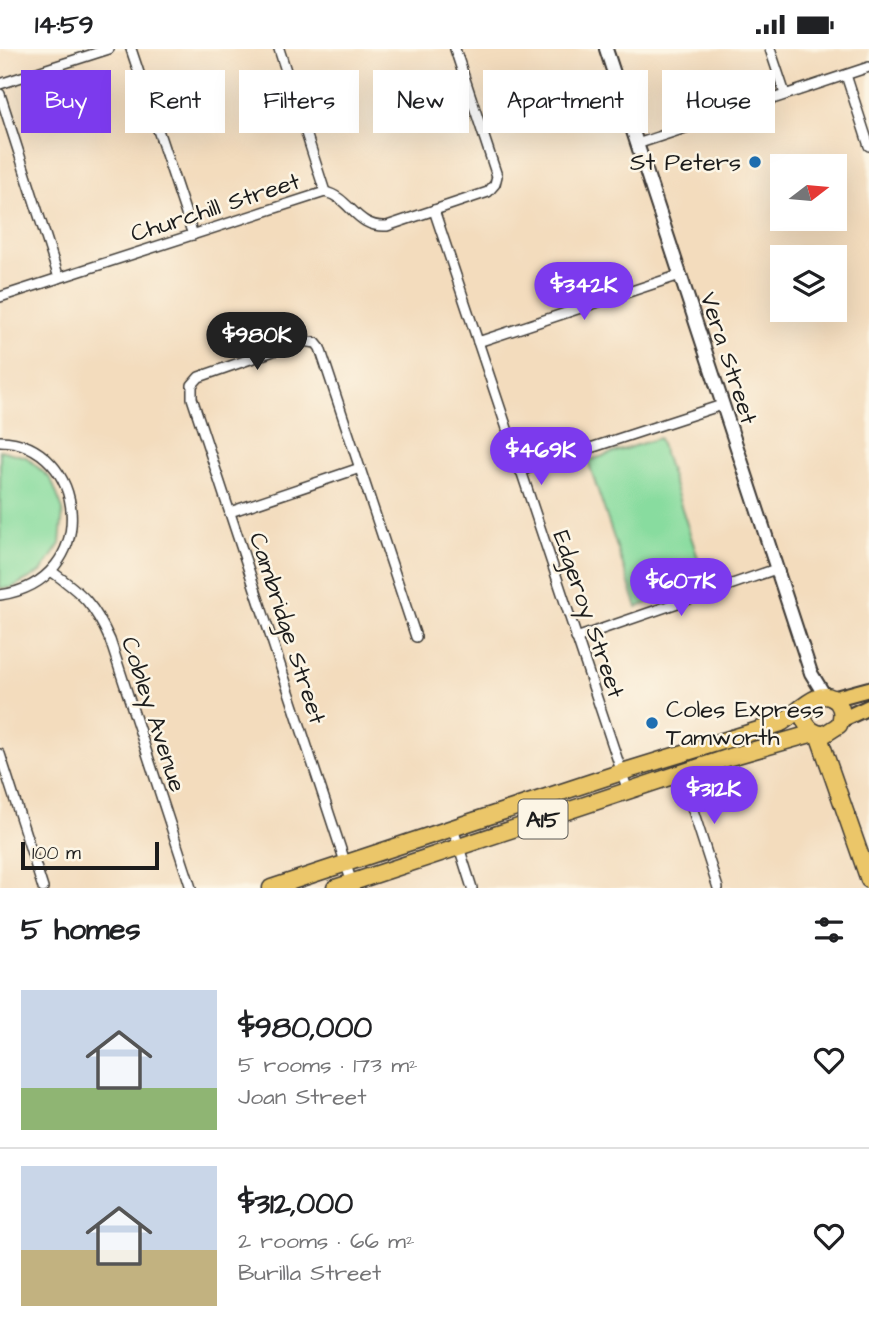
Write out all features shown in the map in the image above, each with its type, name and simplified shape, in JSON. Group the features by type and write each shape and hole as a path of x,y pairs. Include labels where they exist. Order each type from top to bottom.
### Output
{"highway":[{"name":"A15","path":"271,888 622,772 781,723 819,699"},
{"path":"819,699 841,708 834,750 868,867 816,733 809,729 803,717 819,699"},
{"name":"A15","path":"335,888 353,885 681,773 816,733 825,734 839,725"}],"main road":[{"path":"819,699 869,689"},
{"path":"839,725 869,707"}],"street":[{"path":"0,85 109,49"},
{"path":"131,49 193,235"},
{"path":"279,49 325,192"},
{"name":"Churchill Street","path":"0,297 325,192 337,197 358,217 373,226 387,226 488,192 497,179 455,49"},
{"name":"Vera Street","path":"606,49 819,699"},
{"path":"770,49 785,95"},
{"path":"637,143 869,67"},
{"path":"846,75 869,146"},
{"path":"0,94 59,278"},
{"name":"Edgeroy Street","path":"434,210 628,791"},
{"path":"478,342 680,275"},
{"name":"Cambridge Street","path":"353,885 191,398 192,385 205,373 302,341 316,343 323,354 360,468"},
{"path":"520,471 722,405"},
{"path":"0,441 10,441 34,451 54,468 68,491 72,512 71,533 64,554 51,571 35,584 0,595"},
{"path":"230,512 360,468 416,637"},
{"path":"576,638 776,569"},
{"name":"Cobley Avenue","path":"51,571 89,602 107,634 191,888"},
{"path":"0,754 43,888"},
{"path":"681,773 718,888"},
{"path":"453,828 472,888"}],"green space":[{"path":"659,438 706,583 637,607 588,461"},
{"path":"0,450 26,457 51,479 63,510 60,544 41,572 11,588 0,588"}],"place":[{"name":"St Peters","path":"755,162"},
{"name":"Coles Express Tamworth","path":"652,723"}]}
